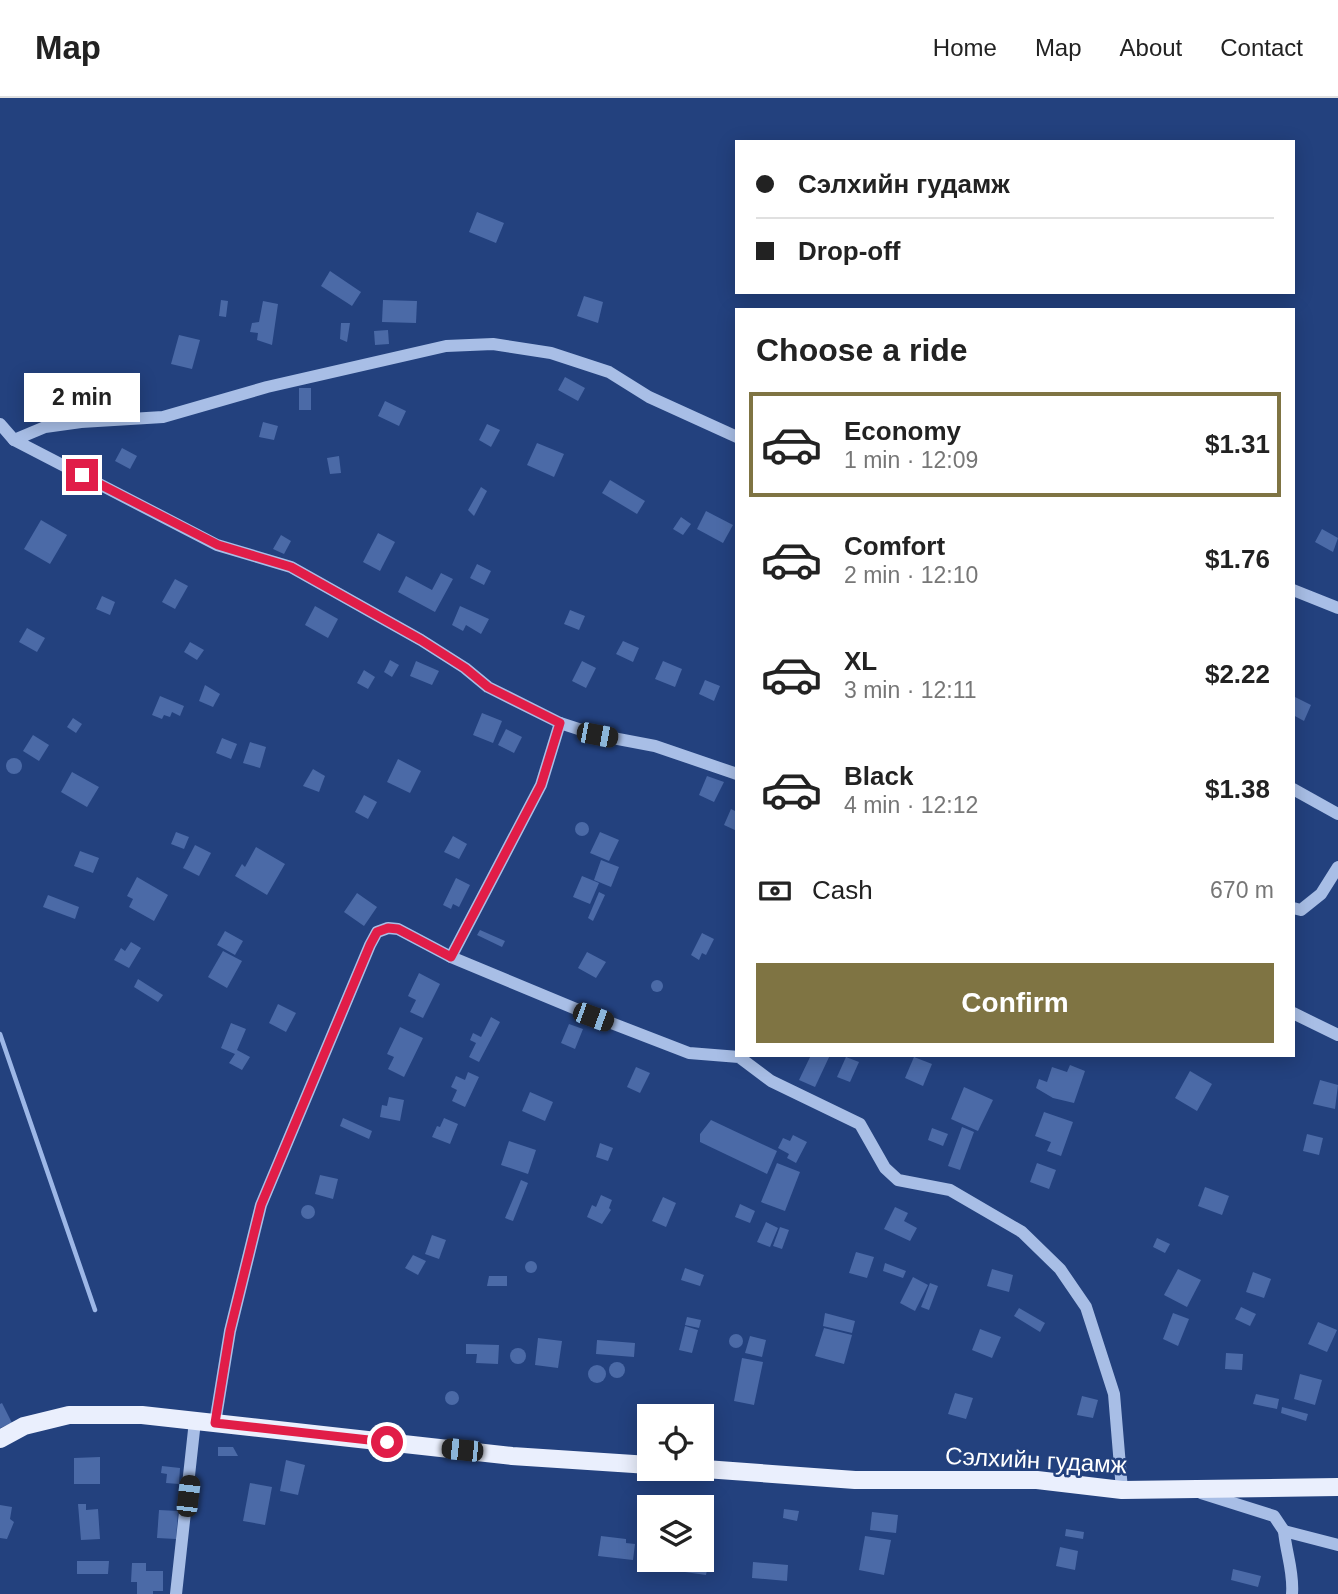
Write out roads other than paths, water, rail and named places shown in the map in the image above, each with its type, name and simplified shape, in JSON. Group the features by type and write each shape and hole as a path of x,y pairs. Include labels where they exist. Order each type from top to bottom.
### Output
{"main road":[{"path":"0,1439 24,1426 69,1415 142,1415 512,1456 637,1464"},
{"name":"Сэлхийн гудамж","path":"714,1470 855,1480 1037,1480 1122,1490 1338,1487"}],"street":[{"path":"14,440 45,427 163,417 267,387 446,346 494,344 551,353 609,372 649,397 735,437"},
{"path":"0,424 14,440 218,545 291,567 421,640 465,668 488,687 560,723 597,735 655,746 735,773"},
{"path":"1295,591 1338,608"},
{"path":"451,957 541,785 560,723"},
{"path":"1295,790 1338,814"},
{"path":"1295,908 1301,910 1321,894 1338,867"},
{"path":"215,1423 230,1331 261,1205 377,932 388,928 398,929 451,957 593,1017 689,1053 735,1057"},
{"path":"1295,1014 1338,1035"},
{"path":"739,1057 771,1081 860,1124 885,1168 898,1180 950,1190 1021,1232 1060,1269 1086,1307 1114,1394 1122,1490"},
{"path":"176,1594 195,1421"},
{"path":"1192,1490 1274,1516 1284,1531 1286,1553 1294,1576 1292,1594"},
{"path":"1284,1531 1338,1545"}],"waterway":[{"path":"0,1034 95,1310"}]}
